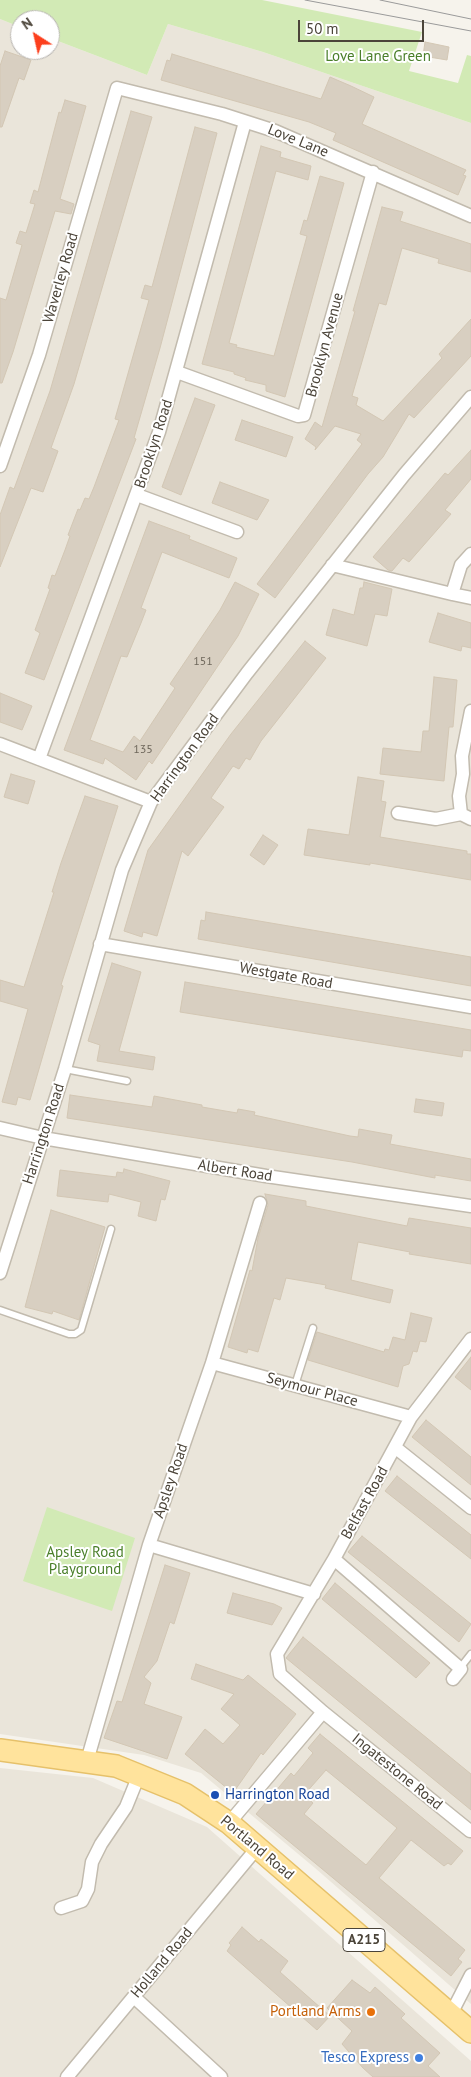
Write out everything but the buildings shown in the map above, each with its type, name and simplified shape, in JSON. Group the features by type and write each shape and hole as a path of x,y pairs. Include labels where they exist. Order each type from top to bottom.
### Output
{"main road":[{"name":"Portland Road","path":"0,1750 116,1766 185,1794 228,1823 471,2032"}],"street":[{"name":"Love Lane","path":"117,88 276,131 471,216"},
{"name":"Waverley Road","path":"0,466 36,363 117,88"},
{"name":"Brooklyn Road","path":"40,759 160,432 245,122"},
{"name":"Brooklyn Avenue","path":"177,372 298,416 304,415 373,172"},
{"name":"Harrington Road","path":"0,1273 4,1246 43,1138 65,1069 122,870 151,802 246,673 332,565 471,397"},
{"path":"136,495 237,532"},
{"path":"452,594 461,565 471,554"},
{"path":"332,565 471,598"},
{"path":"398,813 436,820 466,817 459,796 463,774 462,756 471,711"},
{"path":"0,744 151,802"},
{"name":"Westgate Road","path":"100,944 471,1007"},
{"name":"Albert Road","path":"0,1128 43,1138 266,1176 471,1206"},
{"name":"Apsley Road","path":"87,1761 149,1545 212,1363 260,1202"},
{"name":"Belfast Road","path":"280,1674 277,1654 334,1560 411,1417 471,1339"},
{"name":"Seymour Place","path":"212,1363 411,1417"},
{"path":"396,1448 471,1508"},
{"path":"149,1545 314,1594"},
{"path":"334,1560 456,1674"},
{"name":"Ingatestone Road","path":"280,1674 323,1712 470,1831"},
{"path":"228,1823 323,1712"},
{"path":"61,1908 82,1901 88,1889 92,1862 101,1844 126,1807 138,1775"},
{"name":"Holland Road","path":"67,2077 257,1848"},
{"path":"451,2014 471,1975"},
{"path":"134,1997 221,2077"}],"lane":[{"path":"65,1069 127,1081"},
{"path":"0,1310 69,1334 75,1334 81,1330 111,1229"},
{"path":"295,1385 313,1328"},
{"path":"456,1674 471,1654"}],"shaded area":[{"path":"0,19 10,23 10,60 60,60 60,42 147,75 168,24 263,52 471,123 471,2004 315,1868 201,1773 144,1755 0,1734"},
{"path":"0,1768 93,1778 207,1827 471,2061 471,2077 0,2077"}],"green space":[{"name":"Love Lane Green","path":"0,0 262,0 422,32 409,71 458,83 467,55 471,56 471,123 263,52 168,24 147,75 60,42 60,10 10,10 10,23 0,19"},
{"name":"Apsley Road Playground","path":"47,1507 135,1538 112,1611 23,1581"}],"tram line":[{"path":"305,0 471,31"},
{"path":"380,0 471,19"}],"place":[{"name":"Harrington Road","path":"215,1795"},
{"name":"Portland Arms","path":"371,2012"},
{"name":"Tesco Express","path":"419,2058"}]}
